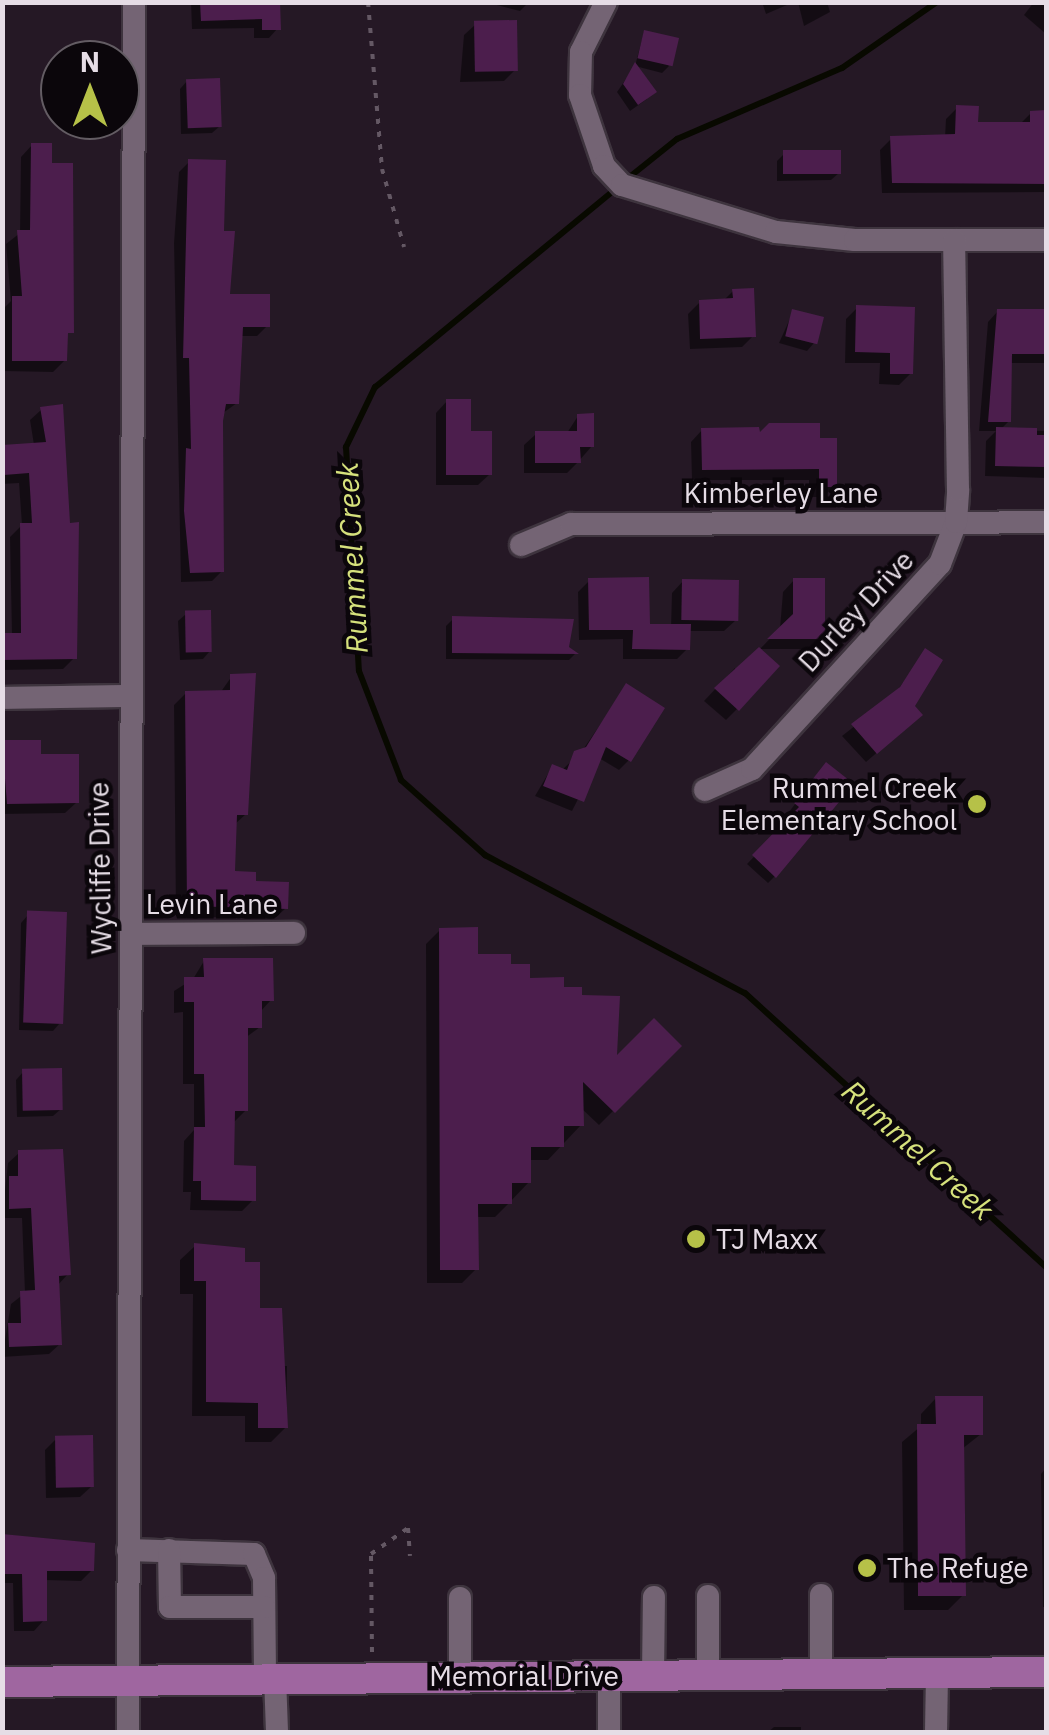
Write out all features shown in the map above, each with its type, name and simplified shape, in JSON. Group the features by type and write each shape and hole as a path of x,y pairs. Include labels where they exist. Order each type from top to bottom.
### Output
{"main road":[{"name":"Memorial Drive","path":"2,1682 1046,1672"}],"street":[{"name":"Wycliffe Drive","path":"128,1732 128,696 134,2"},
{"path":"606,2 581,52 580,94 604,166 642,195 776,232 1046,240"},
{"name":"Durley Drive","path":"705,790 752,769 940,564 956,522 954,240"},
{"name":"Kimberley Lane","path":"521,545 571,524 1046,522"},
{"path":"2,698 128,696"},
{"name":"Levin Lane","path":"131,934 294,934"},
{"path":"128,1550 254,1554 261,1564 277,1732"},
{"path":"169,1550 170,1608 264,1608"},
{"path":"821,1674 822,1595"},
{"path":"708,1596 708,1674"},
{"path":"653,1675 654,1597"},
{"path":"460,1598 460,1676"},
{"path":"936,1672 936,1732"},
{"path":"609,1676 609,1732"}],"path":[{"path":"368,2 378,136 404,247"},
{"path":"372,1677 371,1554 408,1528 410,1556"}],"building":[{"path":"200,2 280,2 281,30 262,30 262,19 201,21"},
{"path":"517,20 518,71 475,72 474,21"},
{"path":"644,30 679,38 673,66 637,58"},
{"path":"635,62 657,92 638,105 623,84"},
{"path":"220,78 222,127 188,128 186,79"},
{"path":"956,105 979,106 978,122 1030,122 1030,111 1046,110 1046,184 892,183 890,136 955,134"},
{"path":"31,143 52,143 52,163 73,163 74,333 68,333 67,361 12,361 12,296 22,296 17,230 30,230"},
{"path":"783,150 841,150 841,174 783,174"},
{"path":"188,159 226,160 224,231 235,231 230,294 270,294 270,327 243,327 239,404 226,404 223,421 224,572 190,573 184,511 186,448 191,449 189,358 183,358"},
{"path":"754,288 756,337 700,339 699,300 733,298 732,289"},
{"path":"856,305 915,307 913,374 890,374 890,353 855,352"},
{"path":"792,309 824,317 817,344 785,336"},
{"path":"997,309 1046,309 1046,354 1012,354 1011,422 988,422"},
{"path":"446,399 471,399 471,431 492,431 492,475 446,475"},
{"path":"63,404 70,523 79,522 77,659 2,660 2,633 21,633 20,523 32,523 29,473 4,475 2,445 46,442 40,407"},
{"path":"594,413 594,447 580,447 581,463 535,463 535,431 577,431 577,414"},
{"path":"769,423 820,423 820,438 837,438 837,487 819,487 819,469 702,470 701,428 759,427 760,432"},
{"path":"996,427 1037,428 1037,435 1046,435 1046,467 995,466"},
{"path":"649,577 650,624 691,624 690,650 632,649 633,630 589,630 588,578"},
{"path":"793,578 825,578 825,639 767,639 793,614"},
{"path":"682,579 739,580 738,621 681,620"},
{"path":"185,610 211,610 212,652 186,652"},
{"path":"452,616 574,619 569,647 579,654 452,653"},
{"path":"759,647 780,666 739,711 714,688"},
{"path":"925,648 943,660 915,706 923,715 877,754 851,724 900,687"},
{"path":"256,673 248,815 237,815 235,871 256,872 256,881 289,882 288,909 187,906 185,691 230,690 230,674"},
{"path":"626,683 665,708 631,762 606,747 584,802 543,786 552,764 567,770 574,751 586,747"},
{"path":"2,740 41,740 41,754 79,754 79,803 7,804"},
{"path":"826,762 854,784 776,878 752,855 799,807 794,803"},
{"path":"27,911 67,912 63,1024 23,1023"},
{"path":"478,927 478,954 511,954 511,964 530,964 530,978 564,977 564,987 582,987 582,995 620,996 617,1055 654,1018 682,1046 615,1113 583,1082 584,1126 564,1126 564,1147 531,1147 531,1183 512,1183 512,1204 478,1204 479,1270 440,1270 439,928"},
{"path":"203,958 273,958 274,1001 262,1001 262,1028 248,1028 248,1111 235,1111 234,1165 256,1166 256,1201 201,1200 201,1181 193,1181 194,1127 205,1127 204,1074 194,1074 194,1002 184,1002 184,977 204,977"},
{"path":"62,1068 63,1110 23,1111 22,1069"},
{"path":"63,1149 71,1275 59,1276 62,1345 9,1347 8,1323 21,1323 20,1291 35,1290 31,1208 9,1209 9,1176 18,1176 18,1150"},
{"path":"194,1243 245,1248 245,1262 260,1262 260,1308 282,1308 288,1428 258,1428 258,1403 206,1402 206,1281 194,1281"},
{"path":"935,1396 983,1396 983,1435 964,1435 966,1596 918,1596 917,1424 936,1424"},
{"path":"93,1435 94,1487 56,1488 55,1436"},
{"path":"2,1534 95,1543 94,1571 47,1571 47,1621 23,1622 22,1574 2,1574"}],"waterway":[{"name":"Rummel Creek","path":"627,179 677,139 842,68 937,2"},
{"name":"Rummel Creek","path":"618,187 375,387 346,447 359,671 401,780 485,855 745,993 1046,1267"}],"place":[{"name":"Rummel Creek Elementary School","path":"977,804"},
{"name":"TJ Maxx","path":"696,1239"},
{"name":"The Refuge","path":"867,1568"}]}
